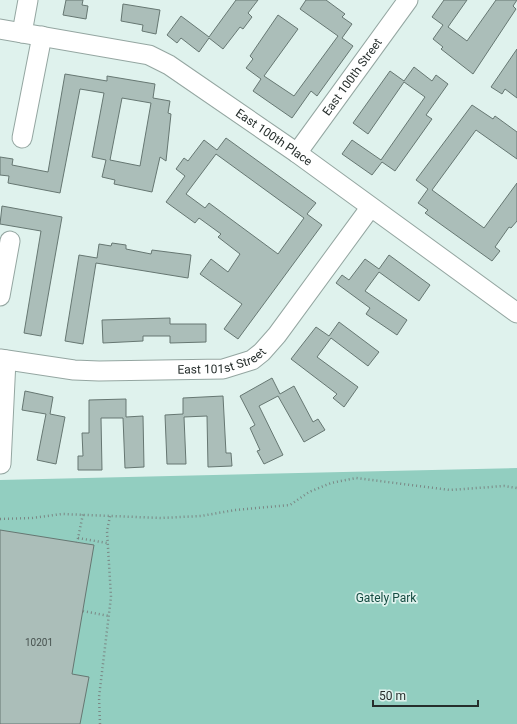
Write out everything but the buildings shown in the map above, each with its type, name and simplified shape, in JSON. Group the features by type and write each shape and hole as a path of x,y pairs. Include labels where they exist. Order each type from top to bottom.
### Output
{"street":[{"path":"22,33 28,0"},
{"name":"East 100th Street","path":"296,154 408,0"},
{"name":"East 100th Place","path":"0,29 149,55 169,65 296,154 517,313"},
{"path":"22,138 42,36"},
{"name":"East 101st Street","path":"3,359 74,370 99,371 223,369 252,360 262,352 277,335 370,208"},
{"path":"0,296 10,241"},
{"path":"1,464 3,359"}],"path":[{"path":"0,518 82,514 161,518 201,516 235,510 290,505 309,492 331,483 356,478 450,490 504,486 517,488"},
{"path":"77,543 82,514"},
{"path":"100,724 99,697 110,616 111,597 107,543 107,531 110,516"},
{"path":"78,538 107,543"},
{"path":"82,611 110,616"}],"green space":[{"name":"Gately Park","path":"517,468 517,724 0,724 0,480"}]}
